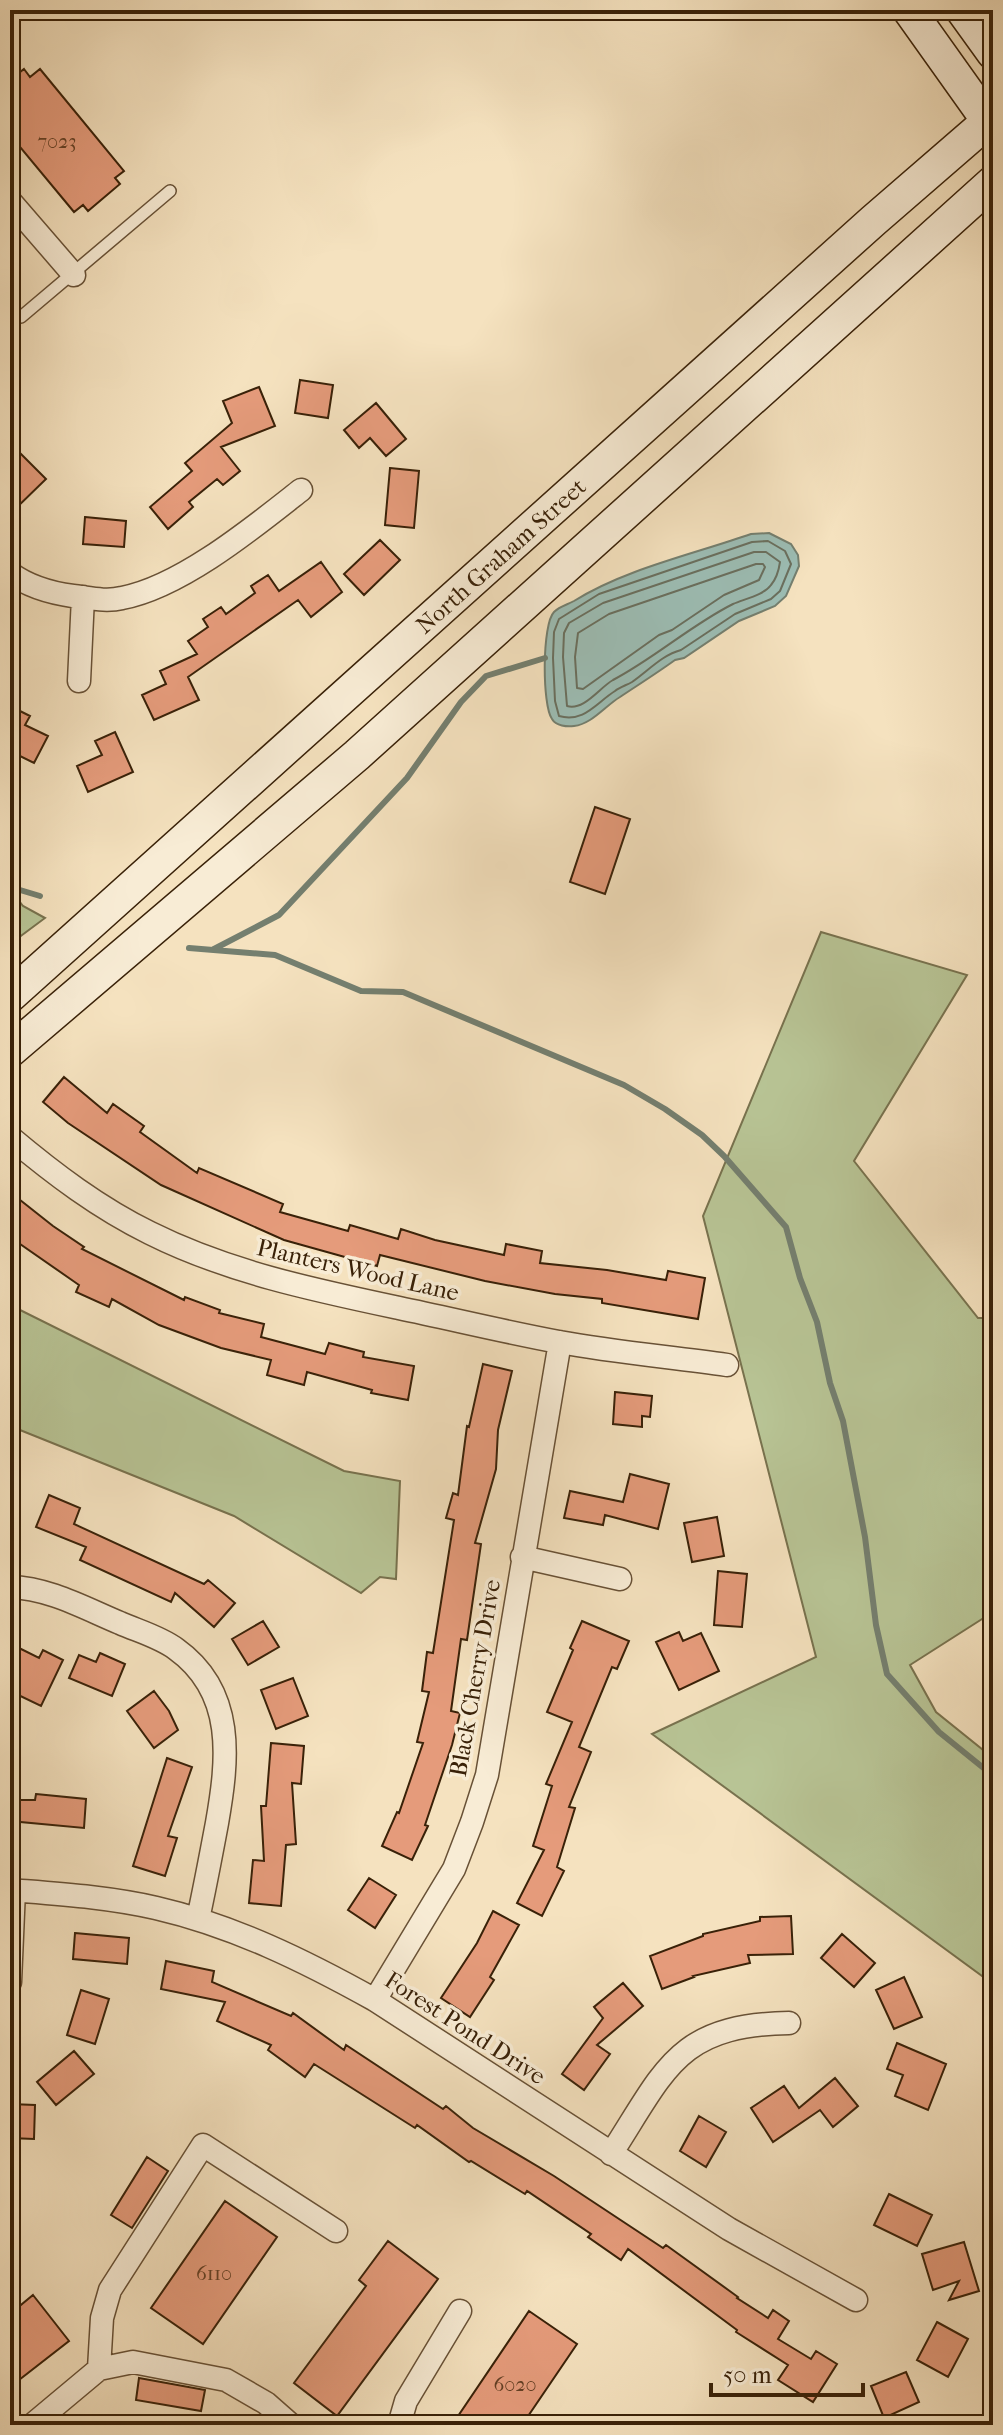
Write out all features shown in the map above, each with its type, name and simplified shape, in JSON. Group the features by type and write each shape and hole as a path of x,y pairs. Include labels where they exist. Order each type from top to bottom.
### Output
{"main road":[{"path":"909,10 991,122"},
{"name":"North Graham Street","path":"10,996 873,221 991,122"},
{"path":"10,1051 357,755 993,182"}],"street":[{"path":"10,201 74,275"},
{"path":"10,573 53,594 121,599 170,583 261,522 301,490"},
{"path":"79,681 83,597"},
{"name":"Planters Wood Lane","path":"10,1137 53,1173 97,1203 149,1233 195,1254 303,1287 560,1342 727,1365"},
{"name":"Black Cherry Drive","path":"375,2000 454,1869 487,1775 560,1342"},
{"path":"522,1557 620,1579"},
{"path":"10,1587 46,1592 163,1641 192,1663 211,1688 222,1716 226,1770 198,1919"},
{"path":"10,1982 12,1890"},
{"name":"Forest Pond Drive","path":"12,1890 117,1901 198,1919 272,1946 375,2000 729,2229 856,2300"},
{"path":"611,2154 653,2087 682,2053 724,2029 789,2023"},
{"path":"99,2369 102,2318 110,2290 203,2145 336,2231"},
{"path":"399,2425 406,2401 460,2311"},
{"path":"32,2425 99,2369 133,2362 226,2380 266,2403 291,2425"}],"lane":[{"path":"21,317 170,191"}],"green space":[{"path":"10,889 23,906 45,918 10,944"},
{"path":"821,932 967,975 854,1161 978,1318 993,1318 993,1612 910,1665 936,1712 993,1758 993,1984 652,1734 816,1657 703,1216"},
{"path":"10,1305 344,1471 400,1481 396,1579 380,1577 361,1593 234,1516 10,1426"}],"water":[{"path":"769,533 791,544 798,555 799,566 786,596 775,606 739,621 684,658 675,660 587,722 568,726 554,721 546,698 545,665 547,632 556,610 637,571 751,534"}],"building":[{"path":"24,69 30,77 40,69 124,171 115,178 120,184 88,211 83,205 74,212 10,135 10,80"},
{"path":"300,380 333,385 328,418 295,413"},
{"path":"259,387 275,426 221,447 240,471 223,485 217,479 189,502 193,507 168,529 150,507 192,471 185,463 232,423 223,401"},
{"path":"376,403 406,439 386,456 370,438 359,448 344,430"},
{"path":"19,452 46,479 10,514 10,461"},
{"path":"390,468 419,471 414,528 385,525"},
{"path":"85,517 126,521 124,547 83,544"},
{"path":"380,540 400,560 364,595 344,574"},
{"path":"321,562 342,592 311,617 298,600 188,677 199,700 154,720 142,695 166,684 160,671 197,654 188,641 208,627 203,619 221,607 226,614 255,593 251,586 268,575 279,591"},
{"path":"10,706 30,716 25,725 48,736 34,763 12,752 10,755"},
{"path":"115,732 133,772 88,792 77,766 102,755 95,741"},
{"path":"595,807 630,819 605,894 570,882"},
{"path":"64,1077 107,1113 113,1104 144,1126 140,1132 197,1173 199,1168 283,1204 280,1212 348,1231 350,1225 398,1239 401,1229 504,1255 506,1244 542,1251 540,1263 666,1280 668,1271 705,1278 698,1319 602,1303 602,1299 485,1281 380,1255 377,1266 284,1240 161,1185 68,1123 43,1102"},
{"path":"10,1192 84,1247 82,1249 184,1300 185,1297 220,1310 219,1313 264,1324 261,1337 325,1354 329,1343 364,1352 363,1357 414,1366 408,1400 371,1393 372,1390 307,1372 304,1385 267,1375 271,1360 221,1348 159,1325 112,1299 109,1307 76,1292 79,1285 10,1237"},
{"path":"483,1364 512,1371 498,1430 496,1469 475,1543 481,1544 467,1640 461,1639 451,1711 460,1713 425,1825 428,1826 412,1860 382,1846 399,1813 423,1743 417,1742 429,1692 422,1691 427,1652 433,1653 454,1520 446,1518 453,1493 458,1495 467,1426"},
{"path":"615,1392 652,1396 650,1417 642,1416 642,1427 613,1424"},
{"path":"630,1474 669,1484 658,1529 605,1515 603,1525 564,1518 570,1491 623,1502"},
{"path":"49,1495 80,1508 74,1524 204,1584 208,1580 235,1603 214,1627 175,1593 171,1602 80,1560 86,1547 36,1527"},
{"path":"717,1517 724,1556 692,1562 684,1523"},
{"path":"718,1571 747,1574 742,1627 714,1625"},
{"path":"263,1621 279,1647 248,1665 232,1639"},
{"path":"582,1621 629,1641 617,1669 612,1667 579,1747 591,1752 569,1807 575,1808 557,1867 564,1871 542,1916 517,1903 544,1850 533,1846 552,1786 546,1784 572,1722 547,1712"},
{"path":"679,1632 683,1641 701,1633 719,1671 679,1690 656,1642"},
{"path":"15,1646 39,1658 43,1650 63,1660 41,1706 10,1691 10,1656"},
{"path":"100,1653 125,1664 112,1696 69,1678 79,1655 96,1662"},
{"path":"293,1678 308,1716 276,1729 261,1690"},
{"path":"154,1691 178,1730 154,1748 127,1711"},
{"path":"271,1743 304,1746 301,1784 292,1783 296,1844 286,1845 281,1906 249,1903 253,1860 264,1861 261,1806 266,1806"},
{"path":"167,1758 192,1767 168,1836 177,1838 165,1876 133,1866"},
{"path":"36,1794 86,1799 84,1828 10,1821 10,1800 35,1800"},
{"path":"369,1878 396,1895 375,1928 348,1910"},
{"path":"493,1911 519,1925 490,1977 494,1980 470,2017 441,1998 477,1943"},
{"path":"791,1916 793,1954 748,1955 750,1963 693,1976 662,1989 650,1956 703,1934 760,1921 760,1917"},
{"path":"75,1933 129,1938 127,1964 73,1959"},
{"path":"842,1934 875,1963 854,1987 821,1958"},
{"path":"166,1961 214,1971 212,1982 291,2016 293,2013 344,2050 346,2045 443,2109 446,2106 473,2128 554,2176 663,2248 666,2245 768,2318 773,2310 789,2321 778,2339 811,2359 816,2351 837,2364 813,2402 778,2380 788,2365 736,2332 628,2249 621,2260 588,2237 591,2234 527,2191 525,2194 469,2162 417,2125 415,2128 314,2064 305,2077 268,2050 271,2045 217,2021 225,2002 161,1989"},
{"path":"904,1977 922,2017 894,2029 876,1990"},
{"path":"623,1983 643,2006 597,2045 610,2054 584,2090 562,2074 603,2018 594,2007"},
{"path":"81,1990 109,1999 95,2044 67,2035"},
{"path":"897,2043 946,2064 928,2110 895,2096 903,2075 887,2069"},
{"path":"74,2051 94,2074 56,2105 37,2082"},
{"path":"835,2078 858,2106 833,2127 820,2110 773,2142 751,2108 784,2086 799,2108"},
{"path":"10,2104 35,2105 34,2139 10,2138"},
{"path":"699,2116 726,2132 706,2167 680,2151"},
{"path":"147,2157 168,2171 132,2228 111,2215"},
{"path":"889,2194 932,2215 917,2246 874,2225"},
{"path":"225,2201 277,2237 203,2344 151,2308"},
{"path":"388,2241 438,2279 337,2416 294,2383 366,2286 359,2280"},
{"path":"964,2242 979,2291 949,2300 959,2281 933,2290 922,2254"},
{"path":"33,2295 69,2341 10,2387 10,2314"},
{"path":"529,2311 577,2344 522,2425 452,2425"},
{"path":"937,2322 968,2339 948,2377 917,2360"},
{"path":"906,2372 919,2402 884,2418 871,2386"},
{"path":"139,2378 205,2390 201,2411 136,2400"}],"waterway":[{"path":"214,949 279,915 407,778 461,702 486,676 545,658"},
{"path":"10,887 40,896"},
{"path":"189,948 275,955 361,991 403,992 624,1085 702,1135 724,1156 786,1227 800,1278 817,1322 830,1383 843,1421 865,1537 876,1625 887,1674 939,1732 986,1770 993,1780"}]}
